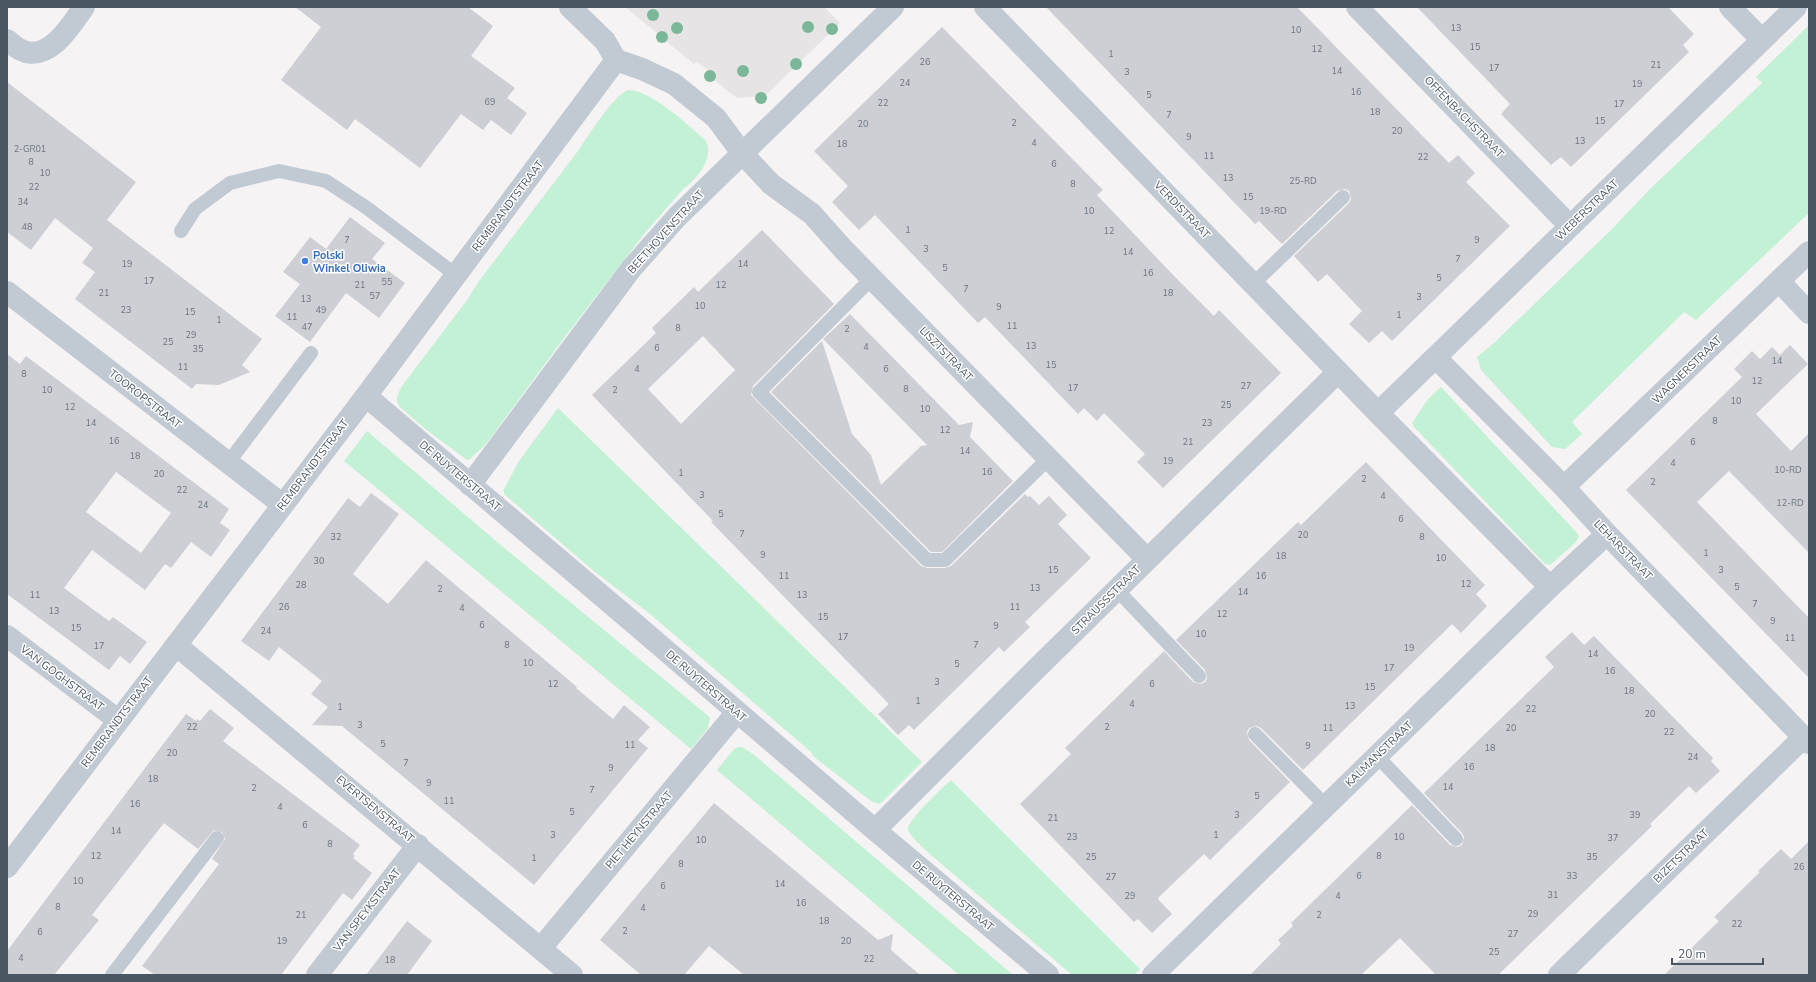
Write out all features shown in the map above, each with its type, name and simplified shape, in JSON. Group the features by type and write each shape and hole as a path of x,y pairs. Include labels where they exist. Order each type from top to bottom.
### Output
{"street":[{"path":"7,40 18,49 27,52 38,51 53,45 68,29 84,7"},
{"path":"570,7 605,41 616,60"},
{"name":"BEETHOVENSTRAAT","path":"470,485 631,270 677,217 893,7"},
{"name":"VERDISTRAAT","path":"985,7 1378,414"},
{"name":"OFFENBACHSTRAAT","path":"1357,7 1570,226"},
{"path":"1730,7 1762,40"},
{"name":"WEBERSTRAAT","path":"1378,414 1796,7"},
{"name":"LISZTSTRAAT","path":"616,60 642,69 674,84 716,118 742,153 772,184 812,214 872,278 1147,559"},
{"name":"REMBRANDTSTRAAT","path":"7,867 366,396 616,60"},
{"name":"WAGNERSTRAAT","path":"1564,487 1809,252"},
{"path":"1779,282 1809,313"},
{"name":"TOOROPSTRAAT","path":"7,292 283,505"},
{"name":"LEHARSTRAAT","path":"1436,358 1564,487 1607,534 1806,740"},
{"name":"STRAUSSSTRAAT","path":"875,830 1147,559 1338,372"},
{"name":"DE RUYTERSTRAAT","path":"366,396 875,830 1048,975"},
{"path":"1378,414 1550,587"},
{"name":"KALMANSTRAAT","path":"1153,975 1550,587 1607,534"},
{"name":"VAN GOGHSTRAAT","path":"7,636 118,720"},
{"name":"EVERTSENSTRAAT","path":"176,645 418,845 572,975"},
{"name":"PIET HEYNSTRAAT","path":"540,948 737,712"},
{"name":"BIZETSTRAAT","path":"1558,975 1806,740"},
{"name":"VAN SPEYKSTRAAT","path":"317,975 418,845"}],"lane":[{"path":"180,231 196,209 230,183 279,172 326,182 367,208 456,275"},
{"path":"1253,284 1343,197"},
{"path":"872,278 759,392 927,560 945,560 1048,459"},
{"path":"228,463 311,353"},
{"path":"1117,590 1199,676"},
{"path":"1255,734 1326,806"},
{"path":"1377,756 1456,839"},
{"path":"112,975 217,838"}],"shaded area":[{"path":"625,7 824,7 840,23 765,96 737,98 714,80 715,77 708,70 696,62 694,64 665,40 667,38 659,32 657,33"}],"green space":[{"path":"1809,25 1809,213 1696,320 1684,312 1572,422 1582,434 1565,449 1552,447 1481,370 1477,357 1494,343 1611,230 1652,187 1762,83 1756,77"},
{"path":"628,90 647,96 669,109 705,140 708,146 708,153 704,167 644,234 567,334 486,444 467,460 424,428 400,407 397,401 398,394 402,386 467,300 479,281 578,151 601,117 615,100"},
{"path":"1441,387 1578,534 1579,537 1575,543 1550,565 1545,564 1414,427 1412,423 1428,399"},
{"path":"558,408 922,762 883,801 879,804 871,801 814,757 810,751 650,614 595,572 504,494 504,489 519,461"},
{"path":"367,431 503,547 706,714 710,718 708,728 691,749 344,461"},
{"path":"742,747 753,754 1013,975 959,975 717,770 734,749"},
{"path":"951,780 1140,969 1134,975 1072,975 914,839 909,832 909,825 926,804"}],"building":[{"path":"295,7 468,7 493,26 471,56 515,88 507,98 527,113 511,135 491,120 483,130 461,114 420,168 355,119 347,130 281,80 321,27"},
{"path":"1046,7 1297,7 1449,163 1458,155 1475,173 1466,182 1510,226 1392,341 1382,331 1369,343 1349,324 1362,311 1327,274 1318,282 1294,256 1349,203 1351,199 1349,191 1345,189 1337,191 1282,244 1259,221 1255,224"},
{"path":"1417,7 1668,7 1694,34 1683,45 1689,52 1571,167 1561,157 1551,165 1501,114 1510,104"},
{"path":"942,27 1103,190 1097,195 1175,277 1214,316 1219,310 1281,373 1163,488 1137,462 1145,454 1104,413 1097,421 1084,408 1078,414 985,317 978,323 875,215 859,230 832,202 848,186 814,151"},
{"path":"7,82 136,182 107,220 262,339 242,365 250,372 219,385 196,384 192,389 75,299 95,272 82,263 93,248 55,218 31,250 7,232"},
{"path":"350,217 385,243 372,259 405,283 379,318 346,293 310,342 275,316 300,284 283,272 310,237 326,249"},
{"path":"762,230 834,304 753,386 751,395 921,566 927,568 945,568 951,566 1025,494 1028,497 1030,496 1039,505 1049,496 1067,515 1058,524 1091,558 1025,622 1030,627 1004,652 999,647 914,730 909,725 898,735 878,714 889,704 711,522 713,521 592,395 656,333 652,328 694,287 698,292","holes":["703,336 735,370 681,424 648,389"]},
{"path":"850,314 959,425 973,422 970,437 1013,481 942,552 931,552 771,392 822,341 852,434 871,455 881,485 921,446 927,445 823,339"},
{"path":"1790,345 1808,364 1756,414 1791,451 1809,433 1809,553 1729,471 1697,502 1809,618 1809,678 1626,490 1742,377 1734,369 1752,351 1760,359 1772,347 1780,355"},
{"path":"7,354 20,364 26,356 229,509 220,523 230,530 211,557 191,542 171,568 165,564 145,590 92,550 64,588 109,621 113,617 147,642 130,664 120,656 109,670 7,594","holes":["116,472 171,513 141,553 86,512"]},
{"path":"1366,462 1485,585 1476,594 1487,606 1461,633 1452,624 1303,770 1261,728 1257,726 1249,728 1247,732 1249,740 1290,782 1210,860 1204,854 1160,896 1158,899 1172,914 1152,933 1138,919 1134,922 1020,804 1071,754 1065,748 1164,651 1193,682 1201,684 1205,682 1207,678 1205,670 1176,640 1298,522 1301,525"},
{"path":"371,493 399,514 353,574 388,604 426,560 613,719 624,705 650,727 638,740 648,748 534,885 342,726 312,725 328,707 311,694 322,681 279,647 269,661 241,641 348,498 360,507"},
{"path":"1572,632 1584,645 1594,636 1713,758 1711,761 1720,771 1696,793 1689,786 1650,824 1652,826 1498,975 1436,975 1400,938 1361,975 1250,975 1281,944 1278,940 1293,926 1291,923 1412,805 1450,845 1458,847 1462,845 1464,837 1462,833 1424,793 1554,667 1545,657"},
{"path":"210,709 234,728 223,741 360,845 353,854 355,856 353,858 372,873 352,900 343,893 281,975 155,975 142,966 219,864 212,859 225,839 222,832 214,830 198,849 164,823 92,915 99,920 54,975 7,975 7,951 186,714 196,721 197,719 200,721"},
{"path":"714,803 878,940 893,934 891,950 920,975 744,975 709,946 684,975 641,975 600,940"},
{"path":"1809,841 1809,975 1664,975 1719,921 1714,917 1781,849 1791,859"},
{"path":"407,921 432,941 407,975 366,975"}],"place":[{"name":"Polski Winkel Oliwia","path":"305,261"}]}
